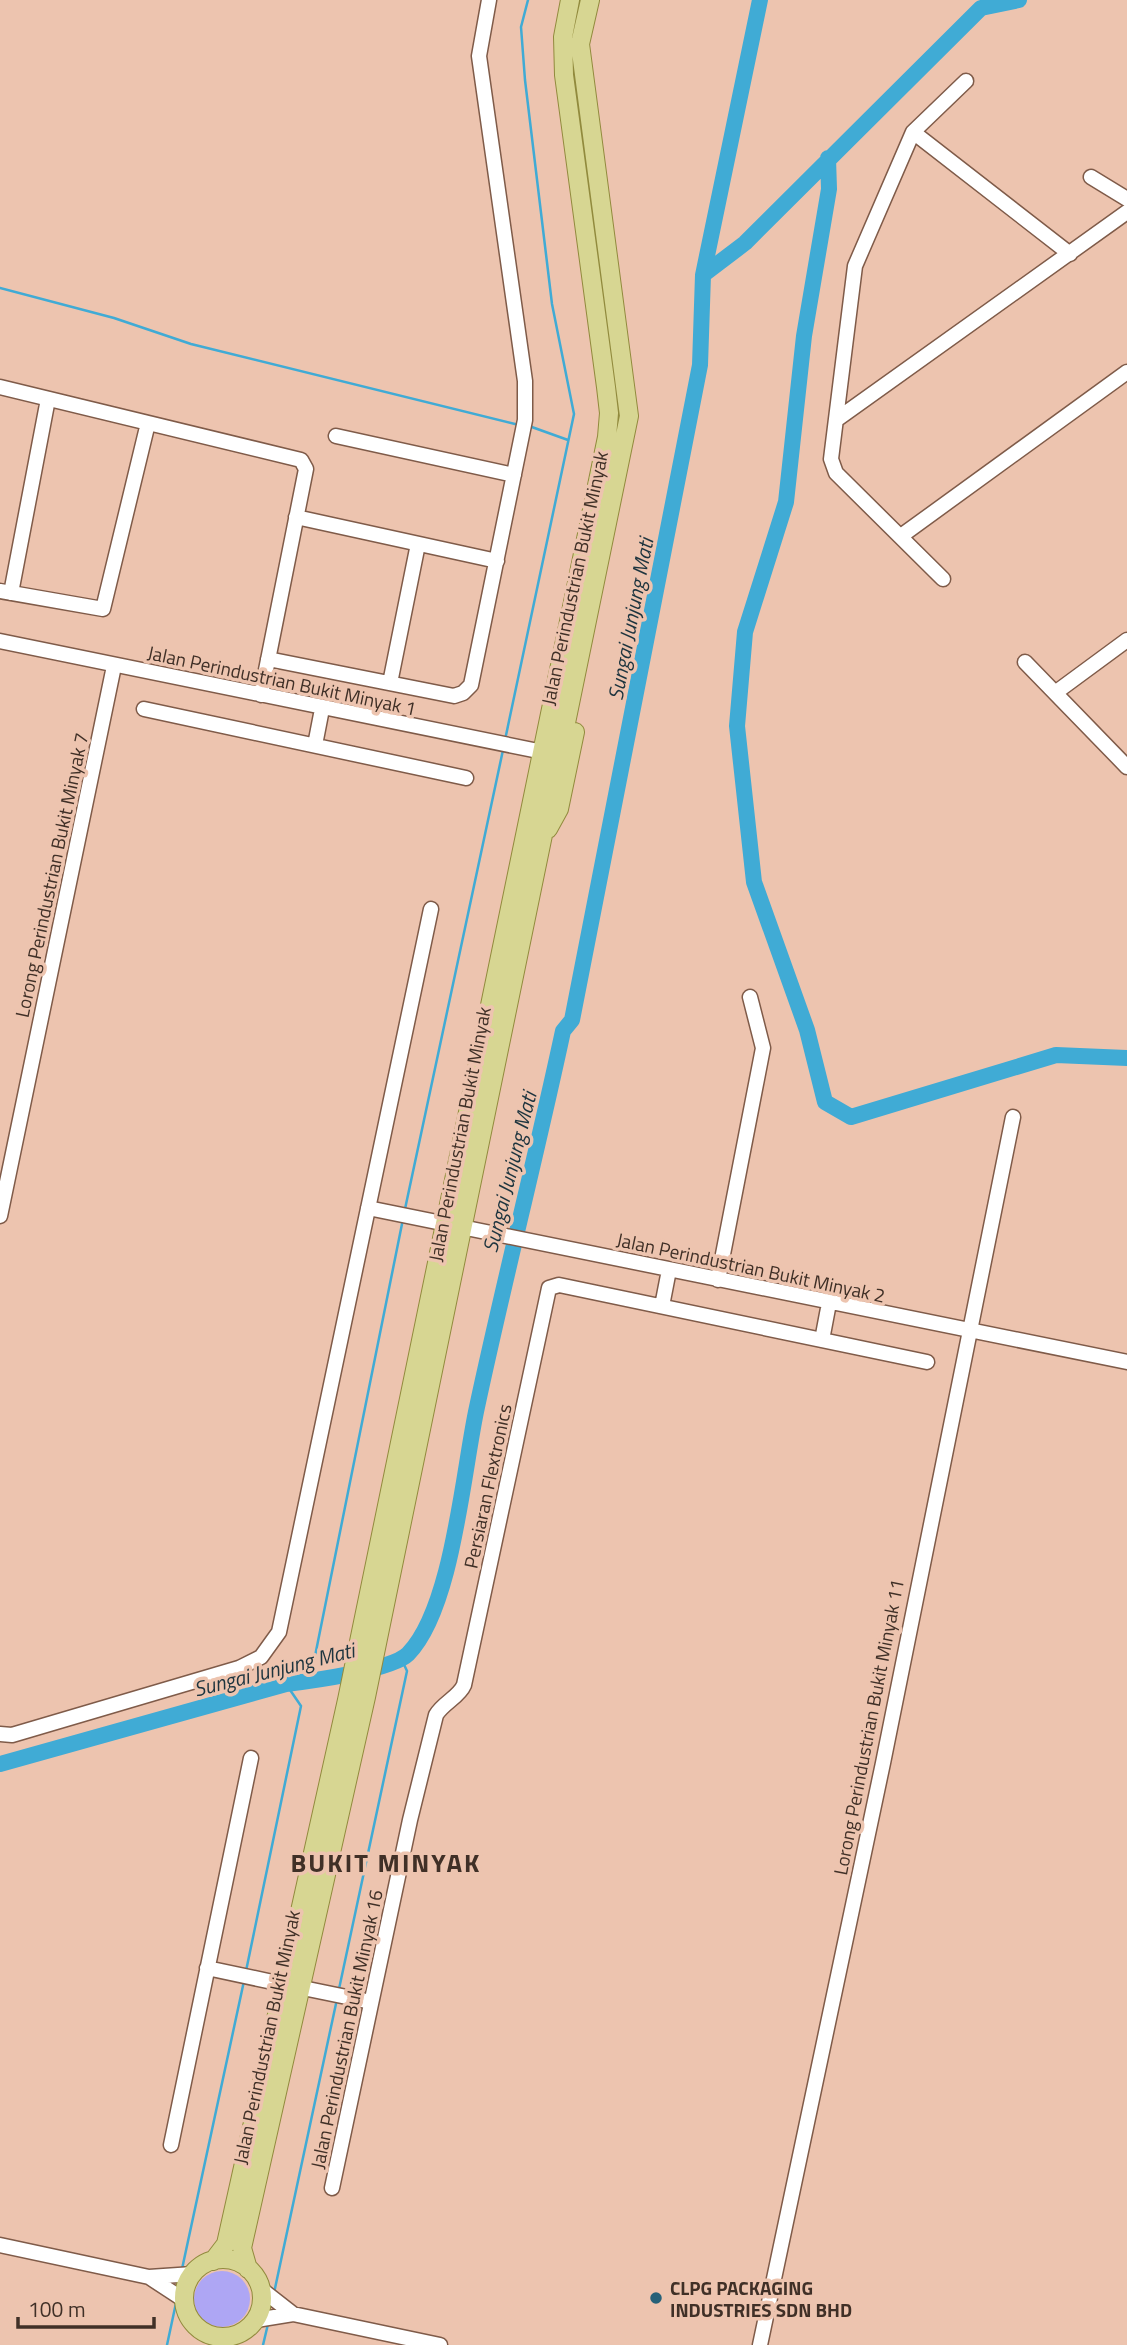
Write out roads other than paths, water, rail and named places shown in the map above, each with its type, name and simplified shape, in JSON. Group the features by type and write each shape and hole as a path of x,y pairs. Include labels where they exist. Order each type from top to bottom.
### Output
{"main road":[{"name":"Jalan Perindustrian Bukit Minyak","path":"248,2269 242,2248 290,1985 539,751 607,437 609,412 564,75 563,37 570,0"},
{"name":"Jalan Perindustrian Bukit Minyak","path":"213,2261 226,2244 290,1985 366,1697 629,416 580,44 590,0"},
{"path":"540,840 562,800 577,721 570,694"},
{"path":"213,2261 237,2262 248,2269 269,2296 262,2300 265,2318 224,2341 201,2338 179,2298 184,2275 213,2261"}],"street":[{"path":"268,659 454,696 463,693 471,685 524,425 526,381 480,55 489,0"},
{"path":"943,579 836,473 831,459 855,266 913,132 967,81"},
{"path":"913,132 1070,254"},
{"path":"1091,177 1127,199"},
{"path":"836,420 1127,212"},
{"path":"901,536 1127,372"},
{"path":"0,387 301,460 306,469 261,695"},
{"path":"48,399 6,592 103,609 148,423"},
{"path":"336,436 514,475"},
{"path":"296,517 496,561"},
{"path":"390,683 418,544"},
{"path":"1055,693 1127,640"},
{"name":"Jalan Perindustrian Bukit Minyak 1","path":"0,642 558,755"},
{"path":"1025,662 1124,757"},
{"name":"Lorong Perindustrian Bukit Minyak 7","path":"0,1216 114,666"},
{"path":"144,709 466,778"},
{"path":"315,745 322,709"},
{"path":"0,1734 12,1735 239,1668 261,1657 279,1632 431,909"},
{"path":"718,1280 763,1048 750,997"},
{"name":"Lorong Perindustrian Bukit Minyak 11","path":"760,2345 1013,1117"},
{"name":"Jalan Perindustrian Bukit Minyak 2","path":"368,1208 1127,1362"},
{"path":"662,1307 668,1270"},
{"name":"Persiaran Flextronics","path":"436,1715 443,1704 462,1691 554,1287 927,1362"},
{"path":"822,1340 829,1303"},
{"name":"Jalan Perindustrian Bukit Minyak 16","path":"332,2188 410,1820 436,1715"},
{"path":"171,2146 251,1758"},
{"path":"207,1968 371,2003"},
{"path":"0,2245 149,2277 184,2275"},
{"path":"149,2277 179,2298"},
{"path":"269,2296 293,2314"},
{"path":"265,2318 293,2314 440,2345"}],"waterway":[{"path":"505,740 574,414 552,304 525,80 521,27 528,0"},
{"name":"Sungai Junjung Mati","path":"0,1764 286,1684 350,1674 386,1665 408,1654 423,1633 436,1605 454,1537 477,1407 563,1031 572,1020 700,365 703,275 760,0"},
{"path":"703,275 745,243 981,8 1019,0"},
{"path":"828,158 829,189 804,336 786,502 745,632 737,726 754,882 807,1030 825,1102 851,1117 1056,1055 1127,1058"},
{"path":"0,288 114,318 191,344 519,425"},
{"path":"529,426 568,440"},
{"path":"405,1209 503,750"},
{"path":"310,1681 403,1219"},
{"path":"339,1989 407,1671 401,1658"},
{"path":"246,1971 301,1706 286,1684"},
{"path":"182,2269 244,1981"},
{"path":"274,2293 337,1999"},
{"path":"167,2345 176,2303"},
{"path":"263,2345 268,2324"}],"place":[{"name":"CLPG PACKAGING INDUSTRIES SDN BHD","path":"656,2298"}],"district":[{"name":"BUKIT MINYAK","path":"386,1862"}]}
